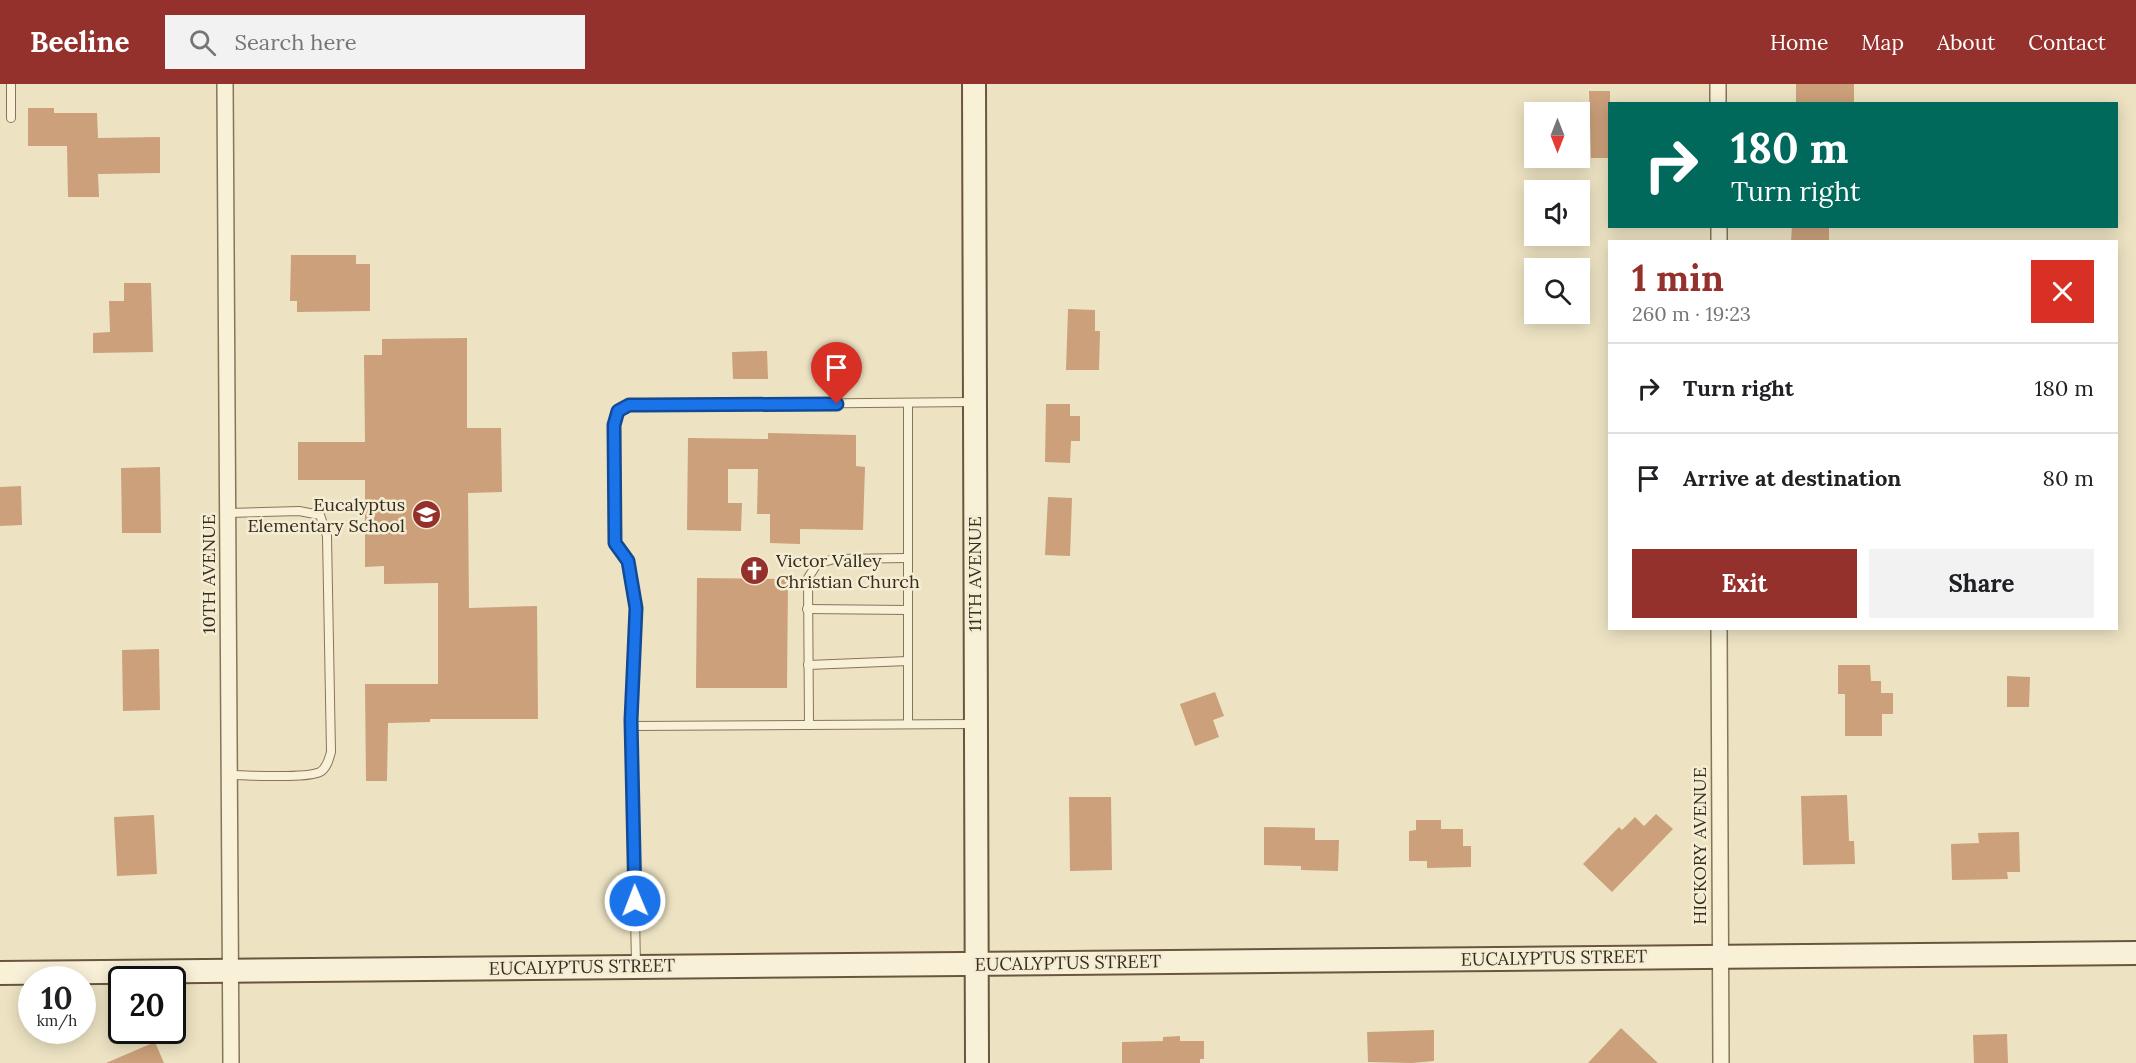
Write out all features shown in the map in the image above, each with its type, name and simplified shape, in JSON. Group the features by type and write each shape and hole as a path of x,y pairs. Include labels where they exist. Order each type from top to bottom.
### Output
{"main road":[{"name":"11TH AVENUE","path":"974,84 978,1063"},
{"name":"EUCALYPTUS STREET","path":"0,973 2136,953"}],"street":[{"name":"10TH AVENUE","path":"225,84 231,1063"},
{"path":"1718,84 1718,102"},
{"name":"HICKORY AVENUE","path":"1719,630 1721,1063"}],"lane":[{"path":"11,84 11,118"},
{"path":"636,967 631,726 636,608 628,561 615,543 614,425 618,411 629,405 975,402"},
{"path":"908,403 908,724"},
{"path":"228,513 299,511 320,515 324,524 327,536 331,752 321,772 230,775"},
{"path":"809,725 807,578 817,564 834,559 908,558"},
{"path":"807,609 908,610"},
{"path":"808,665 908,661"},
{"path":"631,726 976,724"}],"building":[{"path":"1796,84 1854,84 1854,102 1796,102"},
{"path":"1589,91 1610,91 1608,158 1591,158"},
{"path":"28,108 54,108 54,113 97,113 98,138 160,137 160,173 98,174 99,197 68,197 67,146 28,146"},
{"path":"1792,228 1829,228 1829,240 1791,240"},
{"path":"291,255 356,255 356,264 370,264 370,311 297,312 297,301 290,301"},
{"path":"124,283 151,283 153,352 93,353 93,333 110,332 109,301 124,301"},
{"path":"1068,309 1095,310 1095,331 1100,331 1099,370 1066,370"},
{"path":"467,338 467,428 501,428 502,492 468,493 469,608 537,606 538,719 430,719 430,722 388,723 387,781 366,781 365,684 438,684 438,583 384,584 384,566 365,567 365,480 298,480 298,442 365,442 364,355 382,355 382,339"},
{"path":"767,351 768,379 733,379 732,352"},
{"path":"1046,404 1070,404 1070,416 1080,416 1080,441 1071,441 1070,463 1045,462"},
{"path":"768,433 856,435 856,466 865,467 863,530 800,529 800,544 770,543 770,514 757,514 758,469 728,469 728,503 742,503 741,531 687,530 688,438 768,439"},
{"path":"160,467 161,533 122,533 121,468"},
{"path":"21,486 22,525 0,526 0,487"},
{"path":"1048,497 1072,498 1070,556 1045,555"},
{"path":"697,578 788,579 787,688 696,688"},
{"path":"159,649 160,710 123,711 122,650"},
{"path":"1838,665 1870,665 1871,681 1881,681 1881,693 1893,693 1893,714 1882,714 1882,736 1845,736 1845,694 1838,694"},
{"path":"2007,676 2030,677 2029,707 2007,707"},
{"path":"1215,692 1224,716 1213,720 1219,737 1195,746 1180,704"},
{"path":"1847,795 1849,841 1854,841 1855,864 1803,865 1801,796"},
{"path":"1069,797 1111,797 1112,870 1070,871"},
{"path":"1656,814 1673,829 1612,892 1583,864 1619,827 1622,830 1635,817 1644,826"},
{"path":"154,815 157,874 117,876 114,817"},
{"path":"1416,820 1441,820 1441,829 1463,829 1463,846 1471,846 1471,867 1427,868 1427,861 1409,861 1409,831 1416,830"},
{"path":"1264,827 1315,828 1315,840 1339,840 1338,871 1301,870 1301,866 1264,865"},
{"path":"2019,832 2020,872 2007,872 2008,879 1952,880 1951,844 1979,843 1978,833"},
{"path":"1621,1028 1658,1063 1588,1063"},
{"path":"1434,1030 1434,1061 1368,1062 1367,1032"},
{"path":"2007,1034 2008,1063 1974,1063 1973,1035"},
{"path":"1180,1036 1180,1041 1204,1041 1204,1059 1200,1059 1200,1063 1122,1063 1122,1042 1163,1041 1163,1037"},
{"path":"150,1044 156,1044 164,1063 106,1063"}],"place":[{"name":"Eucalyptus Elementary School","path":"426,515"},
{"name":"Victor Valley Christian Church","path":"755,571"}],"route":[{"path":"635,901 631,720 636,608 628,561 615,543 614,425 618,411 629,405 837,404"}]}
